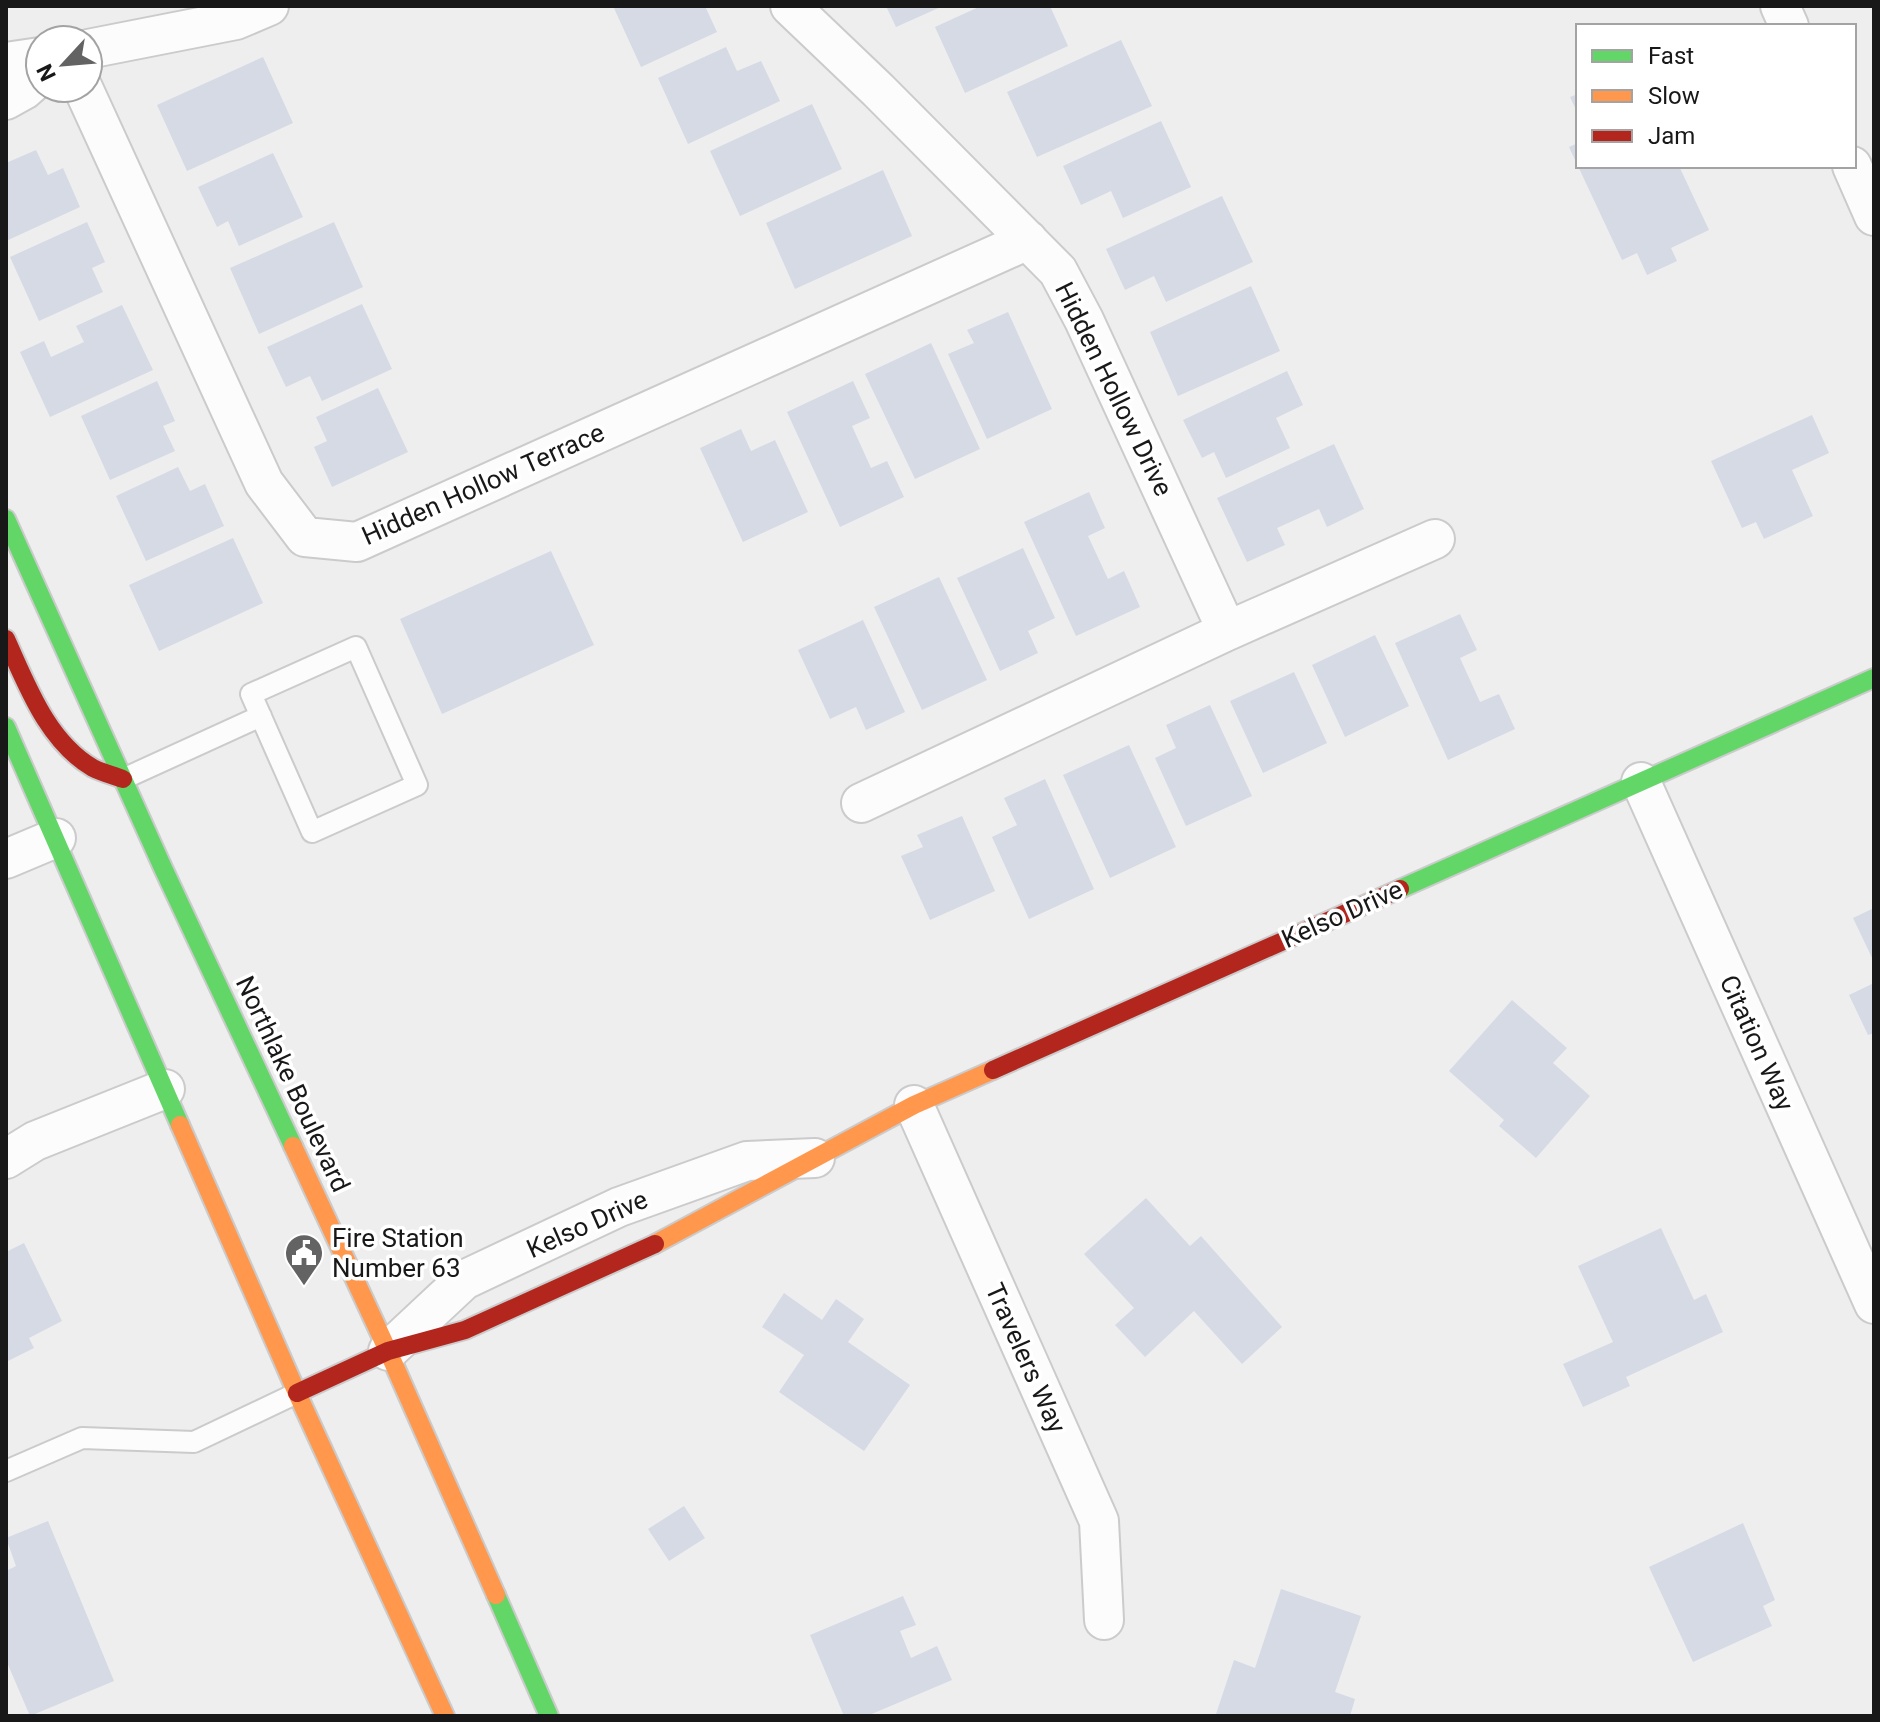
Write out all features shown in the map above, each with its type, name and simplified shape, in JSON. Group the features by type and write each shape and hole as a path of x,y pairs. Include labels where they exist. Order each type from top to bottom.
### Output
{"main road":[{"name":"Northlake Boulevard","path":"6,519 388,1351 549,1716"},
{"path":"6,639 44,720 92,768 123,779"},
{"name":"Kelso Drive","path":"297,1393 388,1351 465,1330 634,1255 914,1105 1874,678"},
{"path":"6,727 297,1393 445,1716"}],"street":[{"path":"104,46 236,20 269,6"},
{"name":"Hidden Hollow Drive","path":"790,6 1058,271 1084,320 1227,631"},
{"path":"6,100 24,90"},
{"name":"Hidden Hollow Terrace","path":"90,104 264,483 305,537 357,542 1028,240"},
{"path":"1853,168 1874,216"},
{"path":"861,803 1227,631 1435,539"},
{"name":"Citation Way","path":"1641,782 1874,1304"},
{"path":"6,859 56,838"},
{"path":"6,1159 35,1141 165,1089"},
{"name":"Travelers Way","path":"914,1105 1099,1521 1104,1620"},
{"name":"Kelso Drive","path":"388,1351 464,1280 619,1207 747,1161 815,1158"}],"lane":[{"path":"356,647 417,785 312,832 261,716 251,694 356,647"},
{"path":"123,779 261,716"},
{"path":"6,1471 82,1438 194,1442 297,1393"}],"building":[{"path":"613,6 705,6 717,32 641,67"},
{"path":"886,6 943,6 896,27"},
{"path":"981,6 1050,6 1068,46 965,93 935,27"},
{"path":"1121,40 1152,106 1037,157 1007,92"},
{"path":"726,47 737,71 761,61 780,101 688,144 658,78"},
{"path":"263,57 293,123 187,171 157,105"},
{"path":"1576,95 1576,110 1570,97"},
{"path":"812,104 842,169 740,216 710,151"},
{"path":"1161,121 1191,187 1123,218 1111,191 1081,205 1063,166"},
{"path":"1576,144 1576,162 1569,147"},
{"path":"36,150 48,175 63,168 80,207 6,241 6,163"},
{"path":"273,153 303,217 239,246 228,221 217,227 198,187"},
{"path":"1579,168 1680,168 1709,230 1671,248 1677,261 1647,275 1637,253 1622,260"},
{"path":"883,170 912,236 795,289 766,223"},
{"path":"1222,196 1253,262 1166,302 1154,276 1125,290 1106,249"},
{"path":"87,222 105,262 92,268 103,292 39,321 10,257"},
{"path":"334,222 363,287 259,334 230,268"},
{"path":"1251,286 1280,351 1178,396 1150,332"},
{"path":"362,304 392,369 322,401 310,376 286,387 267,347"},
{"path":"122,305 153,370 50,417 20,352 44,341 51,357 84,342 76,326"},
{"path":"1008,312 1052,409 987,439 948,354 974,343 967,330"},
{"path":"931,343 980,449 915,479 865,374"},
{"path":"1287,371 1303,405 1276,418 1290,448 1226,478 1214,452 1202,458 1183,420"},
{"path":"157,381 175,421 163,426 175,451 110,480 81,416"},
{"path":"853,381 870,418 852,426 871,468 887,461 904,497 840,527 787,412"},
{"path":"378,388 408,452 332,487 314,447 327,441 316,417"},
{"path":"1812,415 1829,453 1792,470 1813,516 1764,539 1756,522 1742,528 1711,461"},
{"path":"741,429 751,451 775,440 808,512 743,542 700,448"},
{"path":"1334,444 1364,509 1327,527 1319,509 1277,528 1285,545 1247,562 1217,498"},
{"path":"178,467 190,491 205,484 224,526 146,561 116,496"},
{"path":"1089,492 1105,528 1088,536 1108,579 1124,571 1140,607 1076,636 1024,522"},
{"path":"233,538 263,603 159,651 129,585"},
{"path":"1023,548 1055,618 1028,631 1038,653 1000,671 957,578"},
{"path":"551,551 594,645 442,714 400,619"},
{"path":"939,577 987,680 922,710 874,607"},
{"path":"1460,614 1477,650 1460,658 1480,702 1499,694 1515,729 1448,760 1395,643"},
{"path":"863,620 905,712 866,730 856,707 830,719 798,650"},
{"path":"1375,635 1409,706 1345,737 1312,665"},
{"path":"1294,672 1327,743 1263,773 1230,701"},
{"path":"1210,705 1252,796 1186,826 1155,758 1176,748 1166,725"},
{"path":"1129,745 1176,847 1110,878 1063,775"},
{"path":"1045,779 1094,889 1029,919 992,837 1017,825 1004,798"},
{"path":"962,816 995,891 930,920 901,856 923,847 917,835"},
{"path":"1874,908 1874,962 1853,918"},
{"path":"1874,983 1874,1033 1868,1035 1849,995"},
{"path":"1512,1000 1567,1048 1553,1063 1590,1096 1536,1158 1499,1126 1504,1120 1449,1071"},
{"path":"1146,1198 1190,1246 1201,1236 1282,1327 1242,1364 1194,1311 1145,1357 1115,1325 1134,1308 1084,1254"},
{"path":"1661,1228 1694,1300 1706,1294 1723,1332 1626,1377 1630,1386 1583,1407 1563,1364 1613,1342 1578,1266"},
{"path":"24,1243 62,1321 29,1338 34,1348 6,1362 6,1252"},
{"path":"784,1293 822,1320 836,1299 864,1319 848,1342 910,1385 864,1451 779,1392 804,1355 762,1327"},
{"path":"684,1506 705,1538 669,1561 648,1529"},
{"path":"48,1521 114,1681 30,1716 6,1660 6,1571 16,1566 6,1538"},
{"path":"1743,1523 1775,1600 1763,1606 1772,1626 1693,1662 1649,1567"},
{"path":"1281,1589 1361,1616 1335,1692 1355,1699 1350,1716 1216,1714 1234,1660 1255,1668"},
{"path":"903,1596 916,1625 900,1631 911,1658 937,1646 952,1680 867,1716 844,1716 810,1635"}],"traffic: fast":[{"path":"6,519 163,868 293,1146"},
{"path":"1400,889 1874,678"},
{"path":"6,727 180,1125"},
{"path":"496,1595 549,1716"}],"traffic: slow":[{"path":"655,1244 914,1105 993,1070"},
{"path":"180,1125 297,1393 445,1716"},
{"path":"293,1146 496,1595"}],"traffic: jam":[{"path":"6,639 40,711 63,743 93,768 123,779"},
{"path":"993,1070 1400,889"},
{"path":"297,1393 388,1351 465,1330 655,1244"}],"place":[{"name":"Fire Station Number 63","path":"304,1287"}]}
